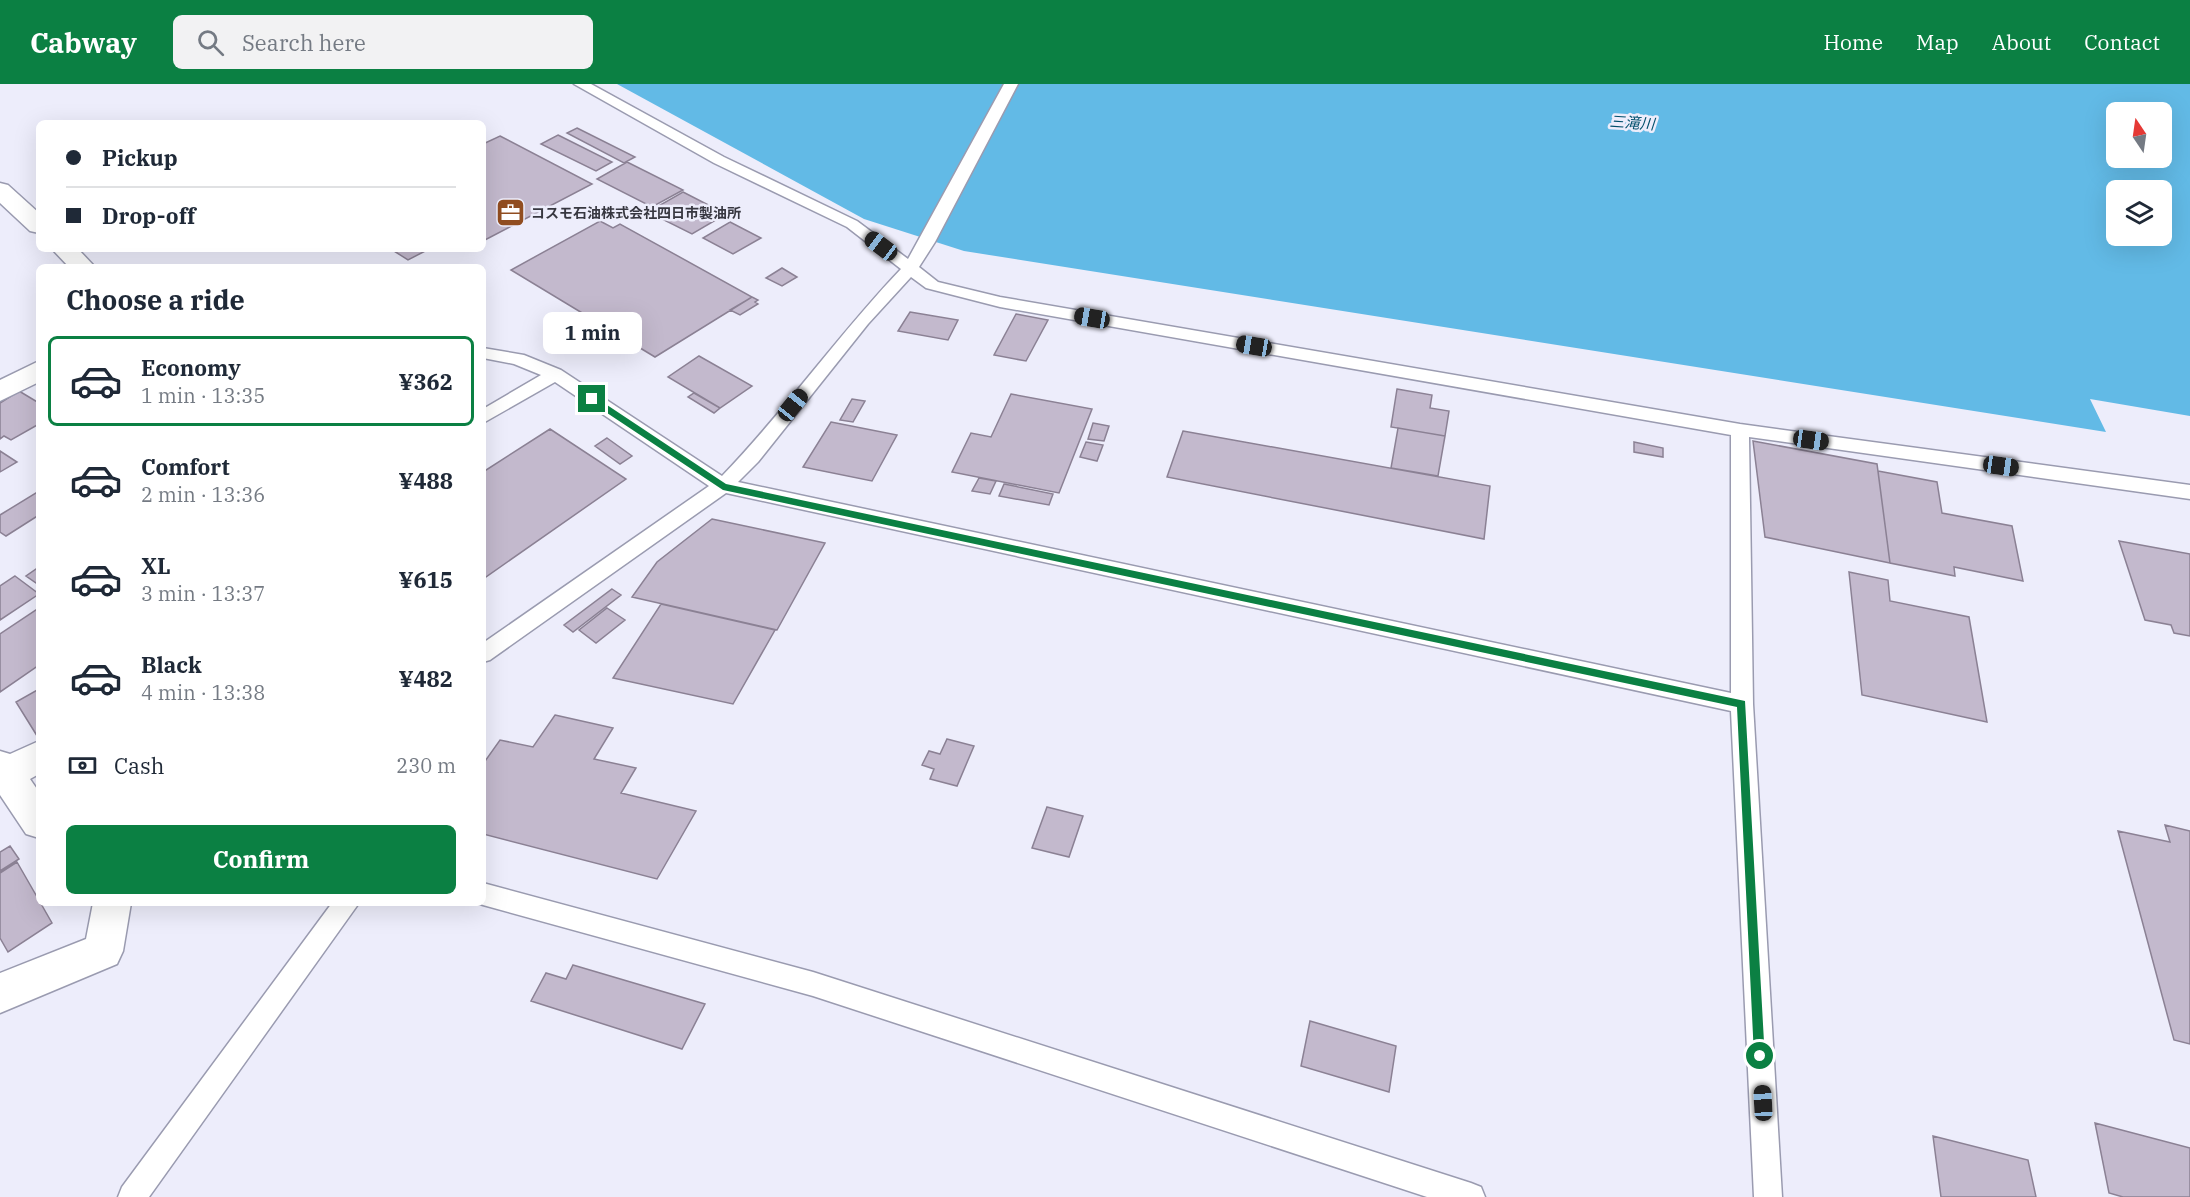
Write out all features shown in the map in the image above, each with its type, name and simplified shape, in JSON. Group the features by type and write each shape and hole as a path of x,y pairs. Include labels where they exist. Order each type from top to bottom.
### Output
{"street":[{"path":"0,190 36,223"},
{"path":"67,252 80,264"},
{"path":"0,392 36,372"},
{"path":"36,757 3,770 36,818"},
{"path":"0,993 103,951 111,906"}],"lane":[{"path":"580,84 718,160 852,224 932,285 1000,302 1740,430 2190,492"},
{"path":"486,652 723,486 751,457 862,320 910,268 921,252 1011,84"},
{"path":"486,354 518,359 555,374 723,486 1742,704"},
{"path":"486,415 555,374"},
{"path":"1740,430 1742,704 1768,1197"},
{"path":"486,895 813,984 1471,1197"},
{"path":"132,1197 345,906"}],"water":[{"name":"三滝川","path":"617,84 2190,84 2190,416 2090,399 2106,432 964,251 864,219"}],"building":[{"path":"577,128 635,157 624,163 567,133"},
{"path":"558,135 612,162 596,171 541,144"},
{"name":"コスモ石油株式会社四日市製油所","path":"500,136 592,184 486,239 486,143"},
{"path":"627,162 683,190 652,207 597,179"},
{"path":"683,192 726,214 692,234 648,212"},
{"path":"600,221 613,228 620,224 752,297 655,357 511,270"},
{"path":"730,222 761,238 733,254 703,238"},
{"path":"396,252 423,252 408,260"},
{"path":"782,268 797,277 782,286 766,278"},
{"path":"752,297 758,300 755,302 758,304 740,315 730,310"},
{"path":"910,312 958,320 948,340 898,331"},
{"path":"1016,314 1048,320 1026,361 994,355"},
{"path":"699,356 752,386 720,408 668,377"},
{"path":"1397,389 1432,395 1430,408 1449,411 1445,436 1391,427"},
{"path":"19,391 36,401 36,426 11,440 4,436 0,439 0,403"},
{"path":"694,393 720,408 714,413 688,397"},
{"path":"1011,394 1092,409 1059,493 952,472 971,433 991,437"},
{"path":"852,399 865,401 853,422 840,420"},
{"path":"831,422 897,435 872,481 803,467"},
{"path":"1093,423 1109,426 1104,441 1088,439"},
{"path":"1398,428 1445,436 1438,476 1391,468"},
{"path":"550,429 626,479 486,577 486,470"},
{"path":"1183,431 1490,486 1484,539 1167,477"},
{"path":"607,438 632,456 620,464 595,446"},
{"path":"1753,441 1877,464 1890,563 1765,537"},
{"path":"1086,442 1103,445 1097,461 1080,457"},
{"path":"1634,442 1663,448 1663,457 1634,452"},
{"path":"0,451 17,462 0,472"},
{"path":"1878,471 1937,482 1942,513 2012,526 2023,581 1954,567 1955,576 1890,563"},
{"path":"979,478 996,481 990,494 972,491"},
{"path":"1004,484 1053,494 1049,505 999,496"},
{"path":"36,493 36,517 6,536 0,532 0,515"},
{"path":"712,519 825,543 777,630 632,597 657,562"},
{"path":"2119,541 2190,554 2190,636 2174,633 2171,625 2145,620"},
{"path":"36,569 36,583 26,576"},
{"path":"1849,572 1888,580 1890,601 1969,617 1987,722 1862,695"},
{"path":"15,576 36,592 36,596 0,620 0,586"},
{"path":"612,589 621,595 573,632 564,625"},
{"path":"661,604 775,630 733,704 613,678"},
{"path":"607,608 625,620 596,643 579,630"},
{"path":"36,610 36,667 0,692 0,634"},
{"path":"36,691 36,734 16,702"},
{"path":"555,715 613,728 594,759 636,768 621,793 696,811 657,879 486,835 486,760 500,740 533,747"},
{"path":"947,739 974,746 957,786 930,779 934,769 922,765 929,751 940,754"},
{"path":"1047,807 1083,816 1069,857 1032,848"},
{"path":"2165,825 2190,831 2190,1044 2174,1040 2118,831 2170,842"},
{"path":"10,846 19,859 0,871 0,852"},
{"path":"17,862 36,895 36,906 42,906 52,923 8,952 0,938 0,873"},
{"path":"573,965 705,1004 682,1049 531,1001 546,973 566,979"},
{"path":"1310,1021 1396,1046 1389,1092 1301,1066"},
{"path":"2095,1123 2190,1148 2190,1197 2123,1197 2109,1193"},
{"path":"1933,1136 2028,1160 2036,1197 1941,1197"}],"place":[{"name":"コスモ石油株式会社四日市製油所","path":"510,213"}],"route":[{"path":"592,399 723,486 1742,704 1760,1056"}]}
